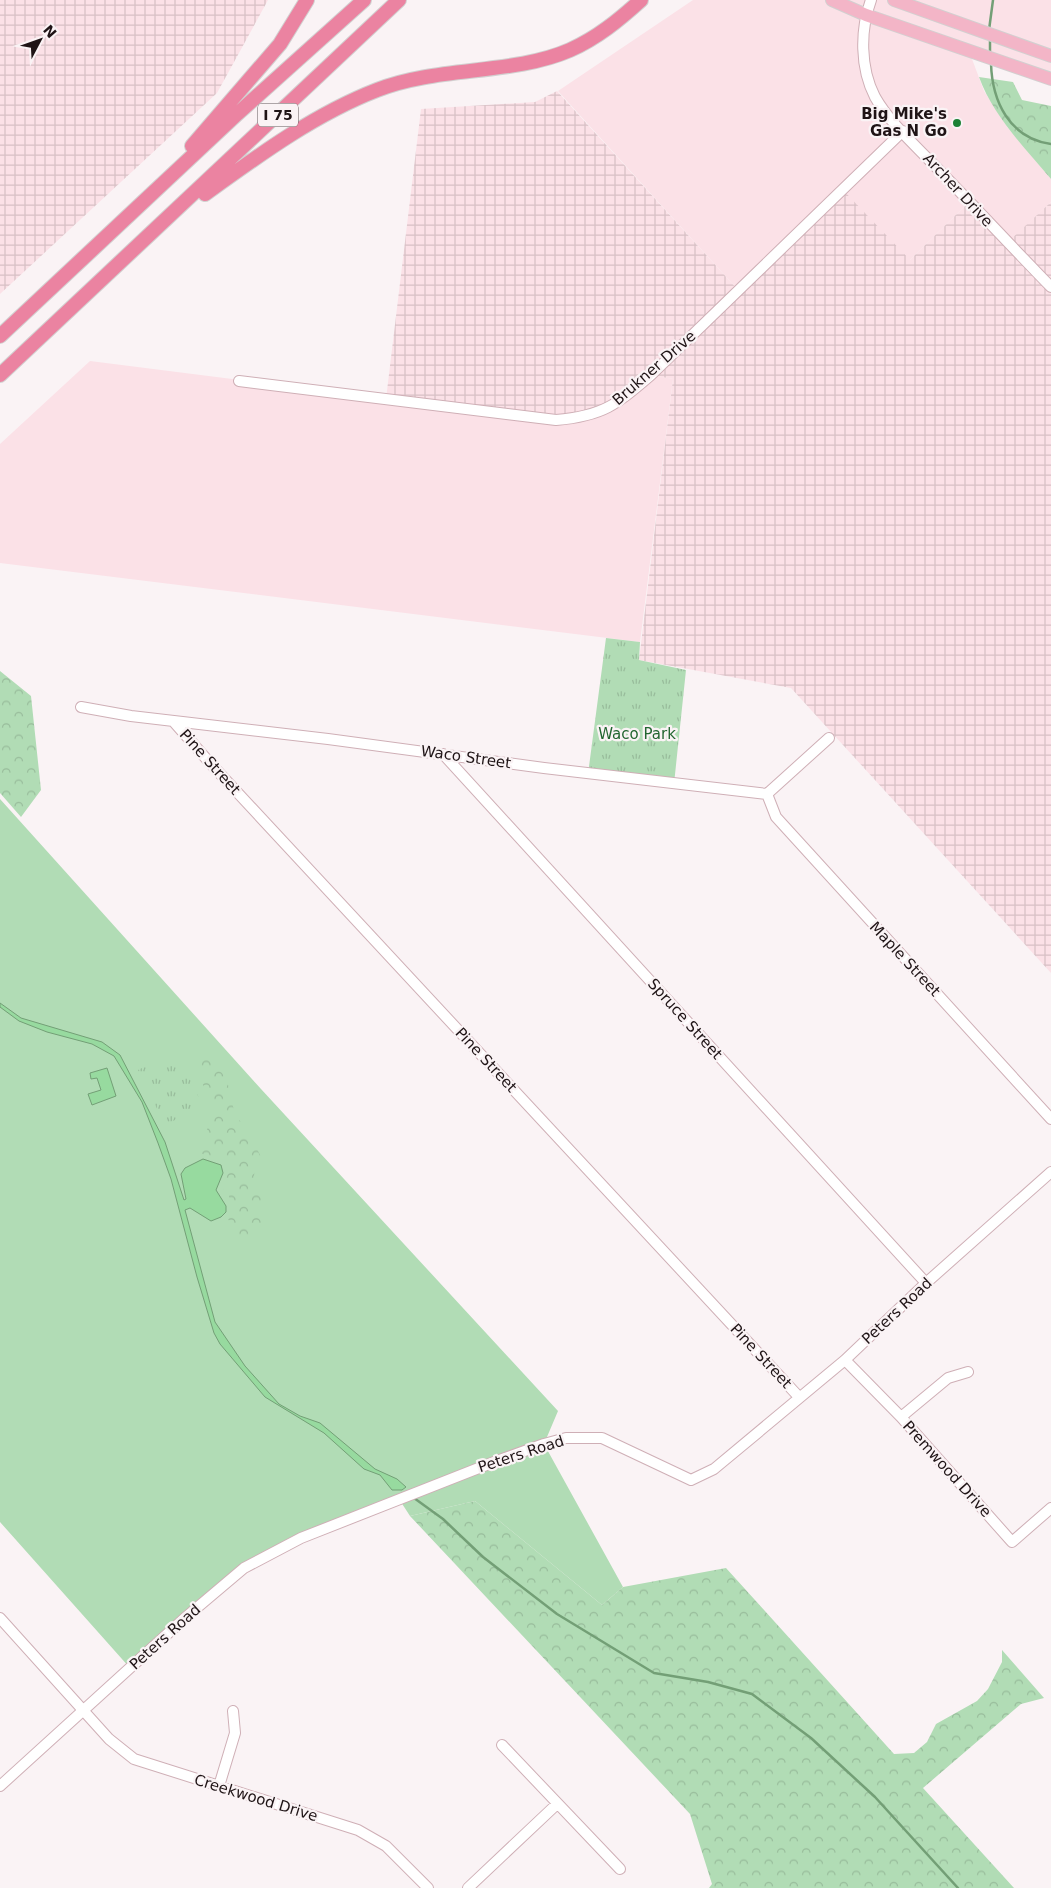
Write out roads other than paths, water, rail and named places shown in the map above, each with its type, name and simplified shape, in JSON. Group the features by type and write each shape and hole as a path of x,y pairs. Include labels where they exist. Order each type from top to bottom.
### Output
{"highway":[{"path":"136,208 280,44 307,0"},
{"name":"I 75","path":"0,336 136,208 364,0"},
{"name":"I 75","path":"0,375 399,0"},
{"path":"156,230 316,118 378,90 435,74 524,63 569,50 613,26 641,0"}],"main road":[{"path":"832,0 866,15 1051,79"},
{"path":"894,0 1051,56"}],"street":[{"name":"Archer Drive","path":"871,0 866,15 863,44 869,81 875,97 903,132 1051,287"},
{"name":"Brukner Drive","path":"239,381 556,420 586,418 613,406 651,375 903,132"},
{"name":"Waco Street","path":"81,707 174,721 767,794"},
{"name":"Pine Street","path":"174,721 210,763 799,1397"},
{"path":"767,794 829,738"},
{"name":"Spruce Street","path":"443,754 926,1283"},
{"name":"Maple Street","path":"767,794 776,817 1051,1119"},
{"name":"Peters Road","path":"0,1786 186,1617 244,1568 300,1538 544,1444 585,1436 613,1442 690,1480 714,1469 845,1360 926,1283 1051,1172"},
{"name":"Premwood Drive","path":"845,1360 901,1417 1012,1542 1051,1508"},
{"path":"901,1417 948,1378 968,1372"},
{"name":"Creekwood Drive","path":"0,1618 85,1710 109,1739 134,1758 371,1836 398,1856 428,1888"},
{"path":"219,1786 235,1733 233,1711"},
{"path":"502,1745 620,1869"},
{"path":"468,1888 557,1804"}],"waterway":[{"path":"989,30 993,0"},
{"path":"990,38 990,53"},
{"path":"991,63 995,91 999,104 1006,116 1024,134 1051,144"},
{"path":"414,1498 443,1519 483,1557 557,1614 654,1673 708,1682 752,1694 811,1738 875,1797 958,1888"}],"place":[{"name":"Big Mike's Gas N Go","path":"957,123"}],"park label":[{"name":"Waco Park","path":"637,734"}]}
